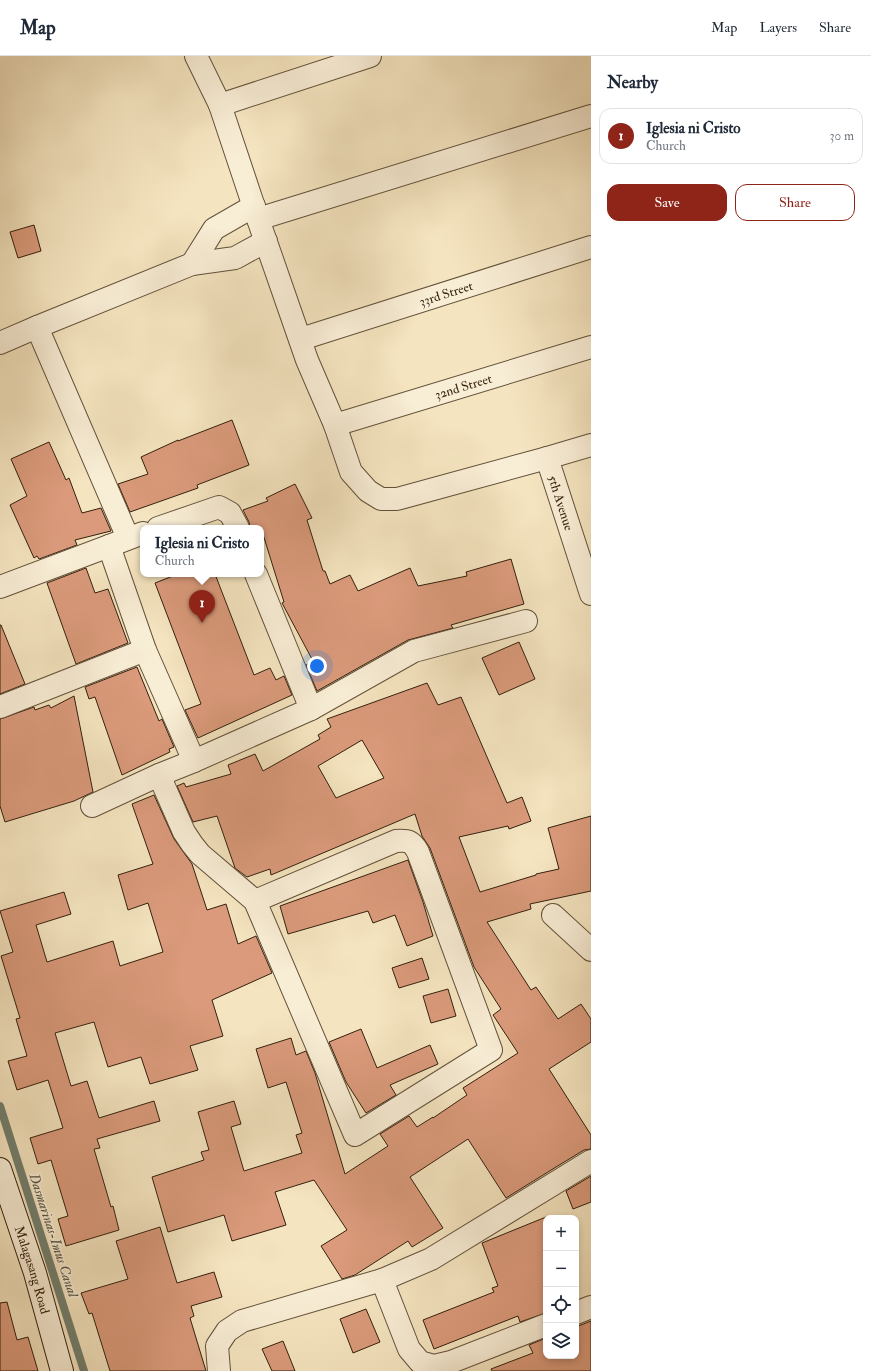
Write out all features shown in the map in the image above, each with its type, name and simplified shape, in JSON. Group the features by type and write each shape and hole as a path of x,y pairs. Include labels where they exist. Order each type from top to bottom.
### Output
{"street":[{"path":"196,56 220,105 307,360 335,425 351,472 368,491 381,499 397,499 591,445"},
{"path":"220,105 370,56"},
{"path":"192,264 214,229 256,212 591,116"},
{"path":"0,343 37,326 192,264 234,258 266,240"},
{"name":"33rd Street","path":"301,339 591,247"},
{"path":"37,326 127,539 145,650 194,761"},
{"name":"32nd Street","path":"335,425 591,347"},
{"name":"5th Avenue","path":"547,458 584,547 591,594"},
{"path":"167,525 219,507 230,513 236,525"},
{"path":"0,587 127,539"},
{"path":"257,577 311,709"},
{"path":"92,806 159,775 311,709 414,651 526,621"},
{"path":"0,708 145,650"},
{"path":"159,775 184,832 192,844 200,854 255,901 355,1135 491,1050 418,852 414,846 406,840 396,841 255,901"},
{"path":"553,915 591,950"},
{"path":"219,1371 217,1346 227,1331 242,1321 382,1280 431,1259 591,1161"},
{"name":"Malagasang Road","path":"0,1169 35,1273 62,1371"},
{"path":"382,1280 409,1349 420,1362 434,1366 451,1362 543,1326"},
{"path":"579,1312 591,1307"}],"building":[{"path":"34,225 41,251 18,258 10,232"},
{"path":"232,420 249,465 197,485 198,488 130,512 118,484 148,474 141,457 178,440"},
{"path":"49,442 66,480 69,478 82,513 101,508 111,531 75,540 77,545 39,559 37,556 34,558 10,505 27,496 11,459"},
{"path":"295,484 312,518 307,520 323,571 325,571 330,584 350,575 358,591 410,568 418,586 467,576 466,572 511,559 524,604 451,625 453,628 408,640 317,691 306,665 313,661 282,603 284,602 264,538 264,525 250,525 243,510 268,501 266,498"},
{"path":"86,568 95,593 108,589 128,643 76,664 47,583"},
{"path":"170,577 216,577 254,675 270,668 276,680 284,676 292,695 198,738 185,710 201,704 155,583"},
{"path":"0,625 25,684 0,694"},
{"path":"519,642 535,679 499,695 482,658"},
{"path":"137,667 159,721 162,719 174,747 169,749 170,752 122,775 95,697 89,699 85,687"},
{"path":"427,683 438,705 461,697 507,803 522,797 531,821 509,829 508,826 459,837 480,892 536,874 559,869 548,828 591,816 591,891 530,904 531,909 487,922 531,990 536,987 558,1019 581,1004 591,1019 591,1042 549,1069 591,1135 591,1149 584,1150 506,1198 468,1139 410,1177 443,1228 412,1247 408,1241 355,1275 342,1279 321,1246 347,1230 314,1180 275,1192 286,1225 232,1241 224,1215 168,1232 152,1177 204,1160 201,1152 209,1150 198,1112 234,1101 241,1124 231,1127 244,1171 302,1153 296,1135 302,1133 286,1082 268,1088 256,1049 291,1038 296,1055 306,1051 315,1073 345,1174 388,1146 380,1134 409,1116 417,1127 433,1118 467,1095 463,1088 518,1053 493,1015 501,1009 474,967 430,848 422,836 415,814 271,875 270,869 247,877 235,868 217,816 193,822 177,786 184,783 186,787 231,774 228,765 255,754 263,771 320,739 318,735 331,727 327,719","holes":["362,740 384,778 336,798 318,766"]},
{"path":"74,696 93,792 74,801 5,822 0,806 0,719 34,707 35,710 49,705 51,708"},
{"path":"154,795 174,839 192,864 207,910 226,904 238,944 256,936 272,973 212,1000 223,1036 190,1046 198,1070 150,1084 141,1057 108,1067 94,1022 55,1033 71,1086 87,1081 99,1118 154,1101 160,1121 97,1139 100,1148 94,1149 111,1207 113,1206 119,1230 66,1246 58,1219 68,1216 51,1160 38,1164 30,1138 63,1128 48,1080 17,1090 8,1061 27,1056 16,1019 20,1018 1,956 13,952 0,911 64,892 71,914 36,925 47,962 113,941 120,966 163,952 148,903 128,910 118,875 153,864 132,804"},
{"path":"408,860 433,936 407,946 395,915 373,923 368,911 288,934 280,906"},
{"path":"422,958 429,979 399,988 392,968"},
{"path":"448,989 456,1016 431,1023 423,996"},
{"path":"361,1029 377,1068 430,1045 438,1064 390,1085 396,1095 366,1113 346,1082 329,1042"},
{"path":"591,1176 591,1202 573,1209 566,1191"},
{"path":"543,1218 543,1314 520,1322 518,1316 434,1349 423,1320 494,1292 492,1288 498,1286 482,1243"},
{"path":"160,1227 177,1283 214,1272 222,1297 191,1306 194,1316 190,1318 206,1371 110,1371 92,1313 89,1314 81,1293 128,1279 116,1241"},
{"path":"7,1302 17,1340 28,1337 38,1371 0,1371 0,1303"},
{"path":"366,1309 380,1342 353,1353 340,1319"},
{"path":"591,1321 591,1371 492,1371 491,1369 533,1353 529,1345 543,1339 543,1359 579,1359 579,1326"},
{"path":"283,1341 295,1371 272,1371 262,1349"}],"waterway":[{"name":"Dasmarinas-Imus Canal","path":"0,1106 84,1371"}],"place":[{"name":"Iglesia ni Cristo","path":"202,623"}]}
